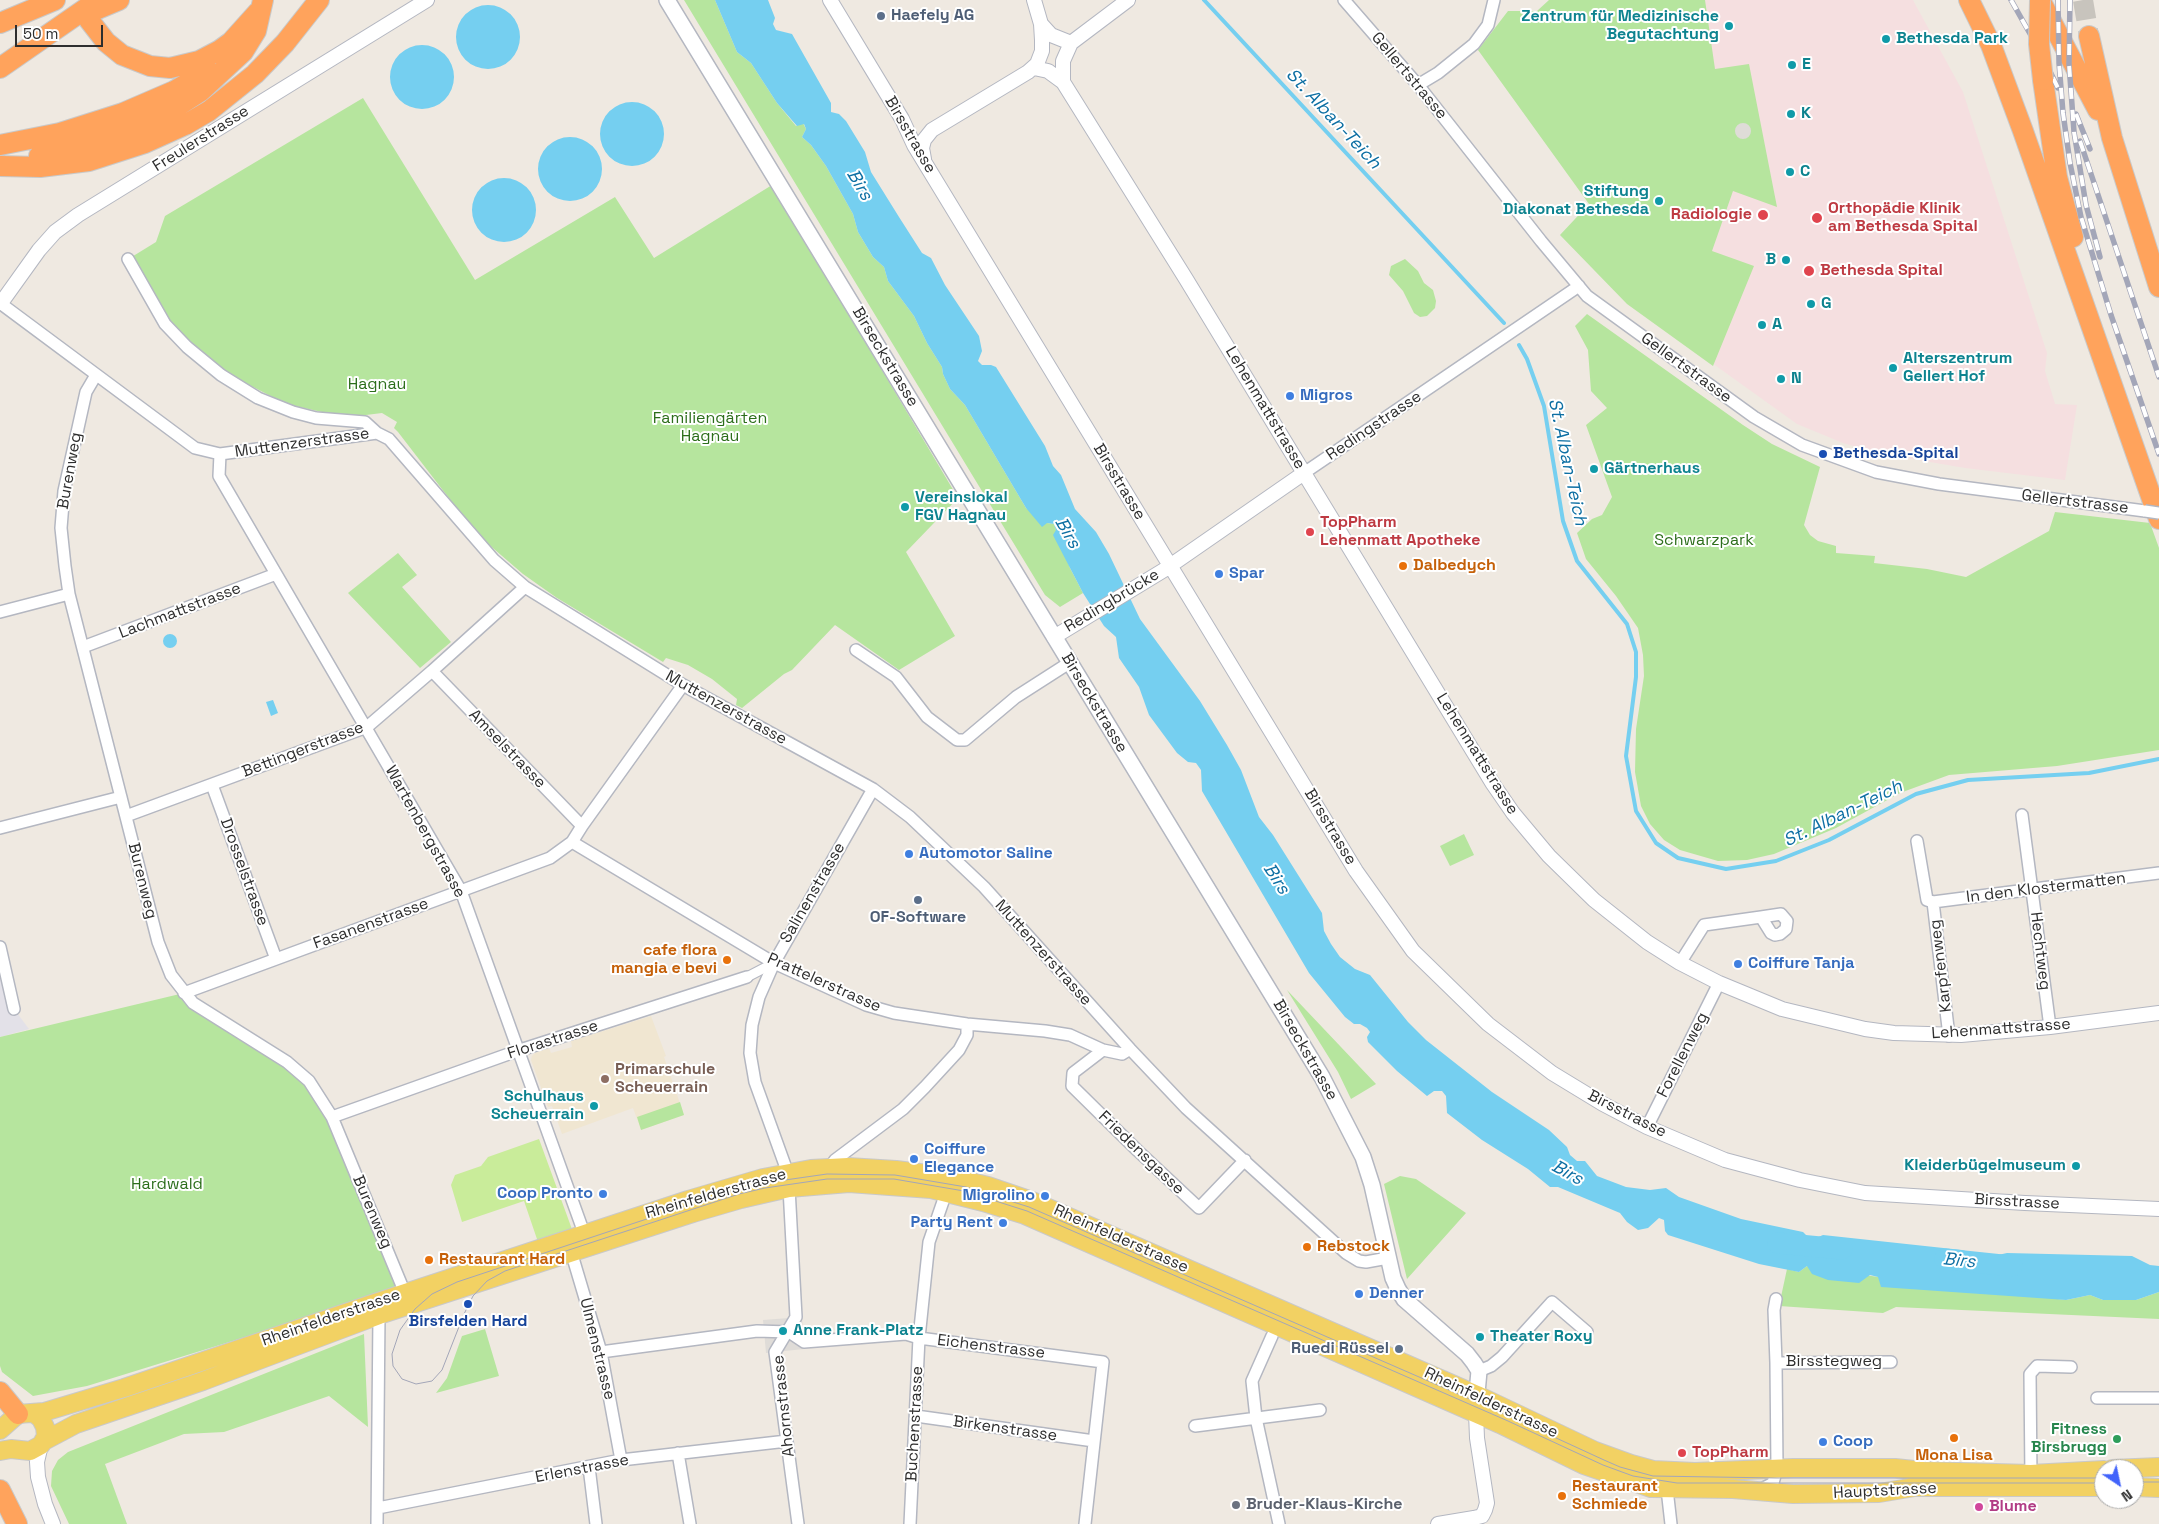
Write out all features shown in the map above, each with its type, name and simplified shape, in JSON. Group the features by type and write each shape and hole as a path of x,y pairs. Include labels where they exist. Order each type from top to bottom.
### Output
{"highway":[{"path":"0,23 55,0"},
{"path":"0,68 98,0"},
{"path":"63,24 119,0"},
{"path":"0,166 40,167 89,161 145,143 182,126 209,111 255,74 285,43 318,0"},
{"path":"1970,0 2005,81 2094,332 2152,515"},
{"path":"2040,0 2040,44 2043,80 2057,177 2091,292 2094,332"},
{"path":"2040,0 2112,138"},
{"path":"89,20 106,42 122,55 150,66 170,68 199,61 226,46 262,4"},
{"path":"0,145 34,140 95,123 174,91 203,75 232,50 252,26 262,4"},
{"path":"0,162 54,153 113,136 155,119 185,102 211,84 243,52 256,31 262,4"},
{"path":"2089,36 2112,138 2159,287"},
{"path":"0,1392 26,1413"},
{"path":"0,1490 17,1524"}],"main road":[{"name":"Birseckstrasse","path":"668,0 1060,633 1070,663 1289,1022 1353,1135 1372,1185 1393,1278 1404,1299 1467,1354 1479,1371"},
{"name":"Rheinfelderstrasse","path":"569,1246 584,1233 737,1184 828,1176 895,1185 988,1186 1032,1201 1477,1395 1595,1451 1652,1470 1670,1471"},
{"name":"Rheinfelderstrasse","path":"0,1430 26,1413 44,1412 124,1388 377,1309 569,1246 717,1206 788,1181"},
{"name":"Rheinfelderstrasse","path":"949,1185 1025,1215 1476,1414 1584,1465 1651,1488 1667,1489"},
{"name":"Rheinfelderstrasse","path":"1,1451 30,1452 76,1424 203,1381 377,1309"},
{"path":"1476,1414 1479,1371"},
{"path":"26,1413 41,1419 45,1427 43,1443"},
{"path":"2144,1468 2159,1467"},
{"name":"Hauptstrasse","path":"1670,1471 1695,1472 1777,1468 1895,1468 2094,1486"},
{"path":"1667,1489 1670,1471"},
{"name":"Hauptstrasse","path":"1667,1489 1758,1491 1785,1494 1879,1493 1912,1487 2031,1481 2094,1472"},
{"path":"2144,1487 2159,1488"}],"street":[{"name":"Freulerstrasse","path":"0,304 38,250 66,223 426,0"},
{"name":"Birsstrasse","path":"830,0 902,119 910,138 1356,871 1413,951 1488,1024 1552,1073 1603,1104 1647,1127 1725,1160 1800,1180 1865,1193 2159,1209"},
{"path":"924,160 922,148 924,140 932,130 1034,68 1042,51 1041,24 1034,0"},
{"path":"1063,82 1062,61 1071,43 1128,0"},
{"name":"Gellertstrasse","path":"1344,0 1418,85 1578,286 1594,301 1754,417 1802,445 1876,472 1939,484 2152,515 2159,513"},
{"path":"1418,85 1474,44 1488,25 1494,0"},
{"path":"1041,24 1058,38 1071,43"},
{"name":"Lehenmattstrasse","path":"1034,68 1048,71 1063,82 1493,784 1513,813 1549,856 1594,900 1620,922 1680,964 1719,984 1782,1009 1824,1020 1894,1033 1949,1036 2050,1027 2159,1013"},
{"path":"902,119 917,128 932,130"},
{"path":"128,259 165,324 187,347 221,376 258,398 293,412 316,418 366,422 377,433"},
{"name":"Redingstrasse","path":"1170,566 1578,286"},
{"name":"Muttenzerstrasse","path":"0,304 195,448 220,454 377,433 389,439 494,560 524,587 683,685 873,789 910,817 984,887 1130,1049 1186,1108 1354,1258 1366,1262 1388,1258"},
{"name":"Burenweg","path":"96,375 86,392 64,491 61,528 69,594 158,942 171,974 184,993 203,1010 287,1062 309,1081 332,1117 407,1299"},
{"name":"Wartenbergstrasse","path":"220,454 219,476 367,727 460,891 584,1233"},
{"name":"Redingbrücke","path":"1060,633 1170,566"},
{"name":"Lachmattstrasse","path":"83,647 276,574"},
{"name":"Bettingerstrasse","path":"126,816 367,727 524,587"},
{"path":"0,612 69,594"},
{"path":"856,650 896,677 927,717 957,740 965,740 1016,697 1070,663"},
{"name":"Amselstrasse","path":"432,671 582,826"},
{"name":"Fasanenstrasse","path":"184,993 550,858 572,842 683,685"},
{"name":"Drosselstrasse","path":"212,785 276,959"},
{"name":"Salinenstrasse","path":"788,1181 755,1082 750,1053 752,1025 759,997 774,963 873,789"},
{"path":"0,828 121,797"},
{"name":"Hechtweg","path":"2022,815 2050,1027"},
{"name":"Karpfenweg","path":"1917,841 1927,900 1933,902 1949,1036"},
{"name":"Prattelerstrasse","path":"572,842 774,963 866,1005 894,1013 967,1024 1045,1030 1070,1035 1102,1050 1122,1054 1130,1049"},
{"name":"In den Klostermatten","path":"1933,902 2159,873"},
{"path":"1680,964 1704,924 1761,917"},
{"path":"0,947 14,1008"},
{"name":"Florastrasse","path":"332,1117 517,1050 747,977 774,963"},
{"name":"Forellenweg","path":"1647,1127 1719,984"},
{"path":"828,1176 835,1160 903,1109 960,1050 967,1035 967,1024"},
{"name":"Friedensgasse","path":"1102,1050 1073,1073 1072,1086 1199,1208 1245,1160"},
{"name":"Ahornstrasse","path":"788,1181 796,1317 789,1332 775,1352 798,1524"},
{"name":"Buchenstrasse","path":"910,1524 919,1338 930,1242 949,1185"},
{"name":"Ulmenstrasse","path":"569,1246 601,1352 621,1460"},
{"name":"Birsstegweg","path":"1776,1299 1774,1310 1777,1468"},
{"path":"1479,1371 1491,1366 1502,1357 1552,1302 1587,1332"},
{"path":"377,1309 377,1524"},
{"name":"Eichenstrasse","path":"601,1352 758,1331 789,1332 804,1342 906,1334 919,1338 1103,1362 1085,1524"},
{"path":"1272,1336 1252,1380 1256,1418 1279,1524"},
{"name":"Birsstegweg","path":"1776,1363 1891,1362"},
{"path":"2031,1481 2030,1374 2037,1366 2071,1367"},
{"path":"2097,1398 2159,1398"},
{"path":"1195,1426 1320,1410"},
{"path":"1438,1524 1482,1516 1485,1510 1487,1503 1477,1438 1476,1414"},
{"name":"Birkenstrasse","path":"916,1416 1094,1442"},
{"name":"Erlenstrasse","path":"378,1508 621,1460 787,1441"},
{"path":"43,1443 38,1462 38,1477 44,1504 53,1524"},
{"path":"678,1453 690,1524"},
{"path":"589,1467 596,1524"},
{"path":"1758,1491 1773,1483 1777,1468"},
{"path":"1667,1489 1671,1524"}],"shaded area":[{"name":"Bethesda Spital","path":"1690,0 1913,0 1963,92 2047,353 2045,371 2055,404 2077,405 2065,480 1965,468 1883,454 1843,443 1797,424 1627,302"},
{"path":"1743,123 1751,131 1743,139 1735,131"},
{"path":"0,947 14,1009 29,1029 0,1037"},
{"name":"Primarschule Scheuerrain","path":"651,1016 666,1056 664,1057 684,1115 641,1130 633,1108 562,1134 552,1106 548,1107 531,1060 532,1056 549,1048 551,1053 572,1047 571,1041"},
{"name":"Anne Frank-Platz","path":"802,1317 804,1349 766,1353 763,1320"}],"green space":[{"path":"684,0 715,0 737,52 751,63 777,103 796,126 803,123 806,129 802,137 811,145 826,166 853,214 858,232 873,257 884,267 888,281 914,316 927,343 942,367 950,389 965,405 1026,508 1047,523 1054,524 1070,568 1083,593 1060,607 1045,595"},
{"path":"1549,0 1705,0 1715,69 1749,64 1777,207 1733,191 1712,251 1754,266 1713,366 1627,304 1560,235 1589,204 1478,50 1508,11 1537,11"},
{"name":"Familiengärten Hagnau","path":"363,98 475,280 615,197 654,258 772,185 958,498 906,552 955,636 899,670 835,625 792,670 784,674 742,708 736,705 737,699 712,679 688,665 666,658 663,662 557,598 523,574 487,543 465,519 394,428 397,422 382,413 340,416 286,404 232,376 211,362 184,339 159,306 130,258 156,242 165,216"},
{"path":"1405,259 1418,271 1424,283 1433,290 1436,301 1435,308 1427,316 1420,317 1414,313 1403,291 1389,275 1391,266"},
{"name":"Schwarzpark","path":"1587,314 1743,425 1772,444 1820,467 1804,525 1810,535 1818,541 1836,546 1836,553 1875,556 1874,563 1927,569 1966,577 2049,531 2055,512 2150,523 2159,548 2159,750 2057,766 1949,775 1900,793 1836,828 1774,854 1747,860 1718,861 1680,850 1664,840 1650,824 1641,806 1635,772 1636,729 1644,676 1643,655 1638,628 1616,596 1586,559 1577,533 1592,519 1602,515 1612,497 1586,425 1607,408 1591,391 1588,350 1575,326"},
{"path":"398,553 417,575 402,587 451,642 420,668 348,593"},
{"path":"1464,834 1474,855 1450,866 1440,846"},
{"path":"1287,990 1376,1084 1351,1099 1338,1072"},
{"name":"Hardwald","path":"184,993 287,1062 328,1111 404,1288 87,1386 33,1396 2,1372 0,1366 0,1037"},
{"path":"680,1102 684,1115 641,1130 637,1117"},
{"path":"539,1139 573,1232 538,1242 524,1201 462,1222 451,1185 455,1175 481,1166 488,1157"},
{"path":"1400,1176 1416,1179 1466,1213 1407,1279 1384,1184"},
{"path":"1807,1266 1878,1277 2066,1300 2090,1295 2103,1300 2136,1300 2159,1292 2159,1319 1896,1307 1883,1313 1779,1306 1787,1269 1799,1272"},
{"path":"485,1329 499,1376 436,1393 447,1378 462,1336"},
{"path":"364,1334 368,1427 329,1396 224,1432 184,1434 105,1464 127,1524 69,1524 51,1486 52,1471 58,1460 68,1452"}],"water":[{"path":"715,0 768,0 775,18 773,24 776,30 792,34 831,103 831,112 839,114 846,121 865,152 871,172 922,253 931,258 945,285 979,336 982,351 978,361 982,365 996,367 1045,446 1053,466 1061,475 1075,509 1096,532 1109,554 1140,619 1200,701 1227,745 1241,770 1259,817 1273,835 1322,913 1324,931 1331,944 1340,957 1355,969 1370,975 1408,1022 1426,1040 1492,1092 1549,1130 1567,1147 1570,1155 1577,1161 1585,1161 1597,1176 1626,1187 1650,1190 1666,1188 1679,1197 1741,1219 1803,1232 1807,1236 1806,1251 1812,1251 1816,1238 1823,1235 1962,1250 1976,1254 1974,1269 1980,1273 1984,1258 2007,1253 2132,1256 2150,1265 2159,1266 2159,1292 2136,1300 2103,1300 2090,1295 2066,1300 1881,1287 1878,1277 1870,1275 1859,1283 1828,1280 1812,1274 1807,1266 1799,1272 1759,1264 1668,1235 1665,1231 1664,1220 1659,1218 1648,1228 1638,1230 1627,1222 1620,1213 1558,1187 1550,1187 1528,1169 1482,1140 1447,1113 1446,1096 1442,1091 1434,1091 1427,1096 1397,1071 1368,1042 1367,1037 1370,1032 1367,1028 1360,1024 1354,1024 1345,1017 1309,973 1202,791 1201,770 1196,763 1188,762 1177,753 1149,715 1139,687 1119,658 1116,637 1104,626 1083,593 1053,535 1056,530 1054,524 1047,523 1042,527 1026,508 965,405 950,389 942,367 927,343 914,316 888,281 884,267 873,257 858,232 853,214 826,166 811,145 802,137 806,129 804,124 797,126 777,103 751,63 737,52"},
{"path":"488,5 506,11 514,19 520,37 514,55 506,63 488,69 470,63 462,55 456,37 462,19 470,11"},
{"path":"422,45 440,51 448,59 454,77 448,95 440,103 422,109 404,103 396,95 390,77 396,59 404,51"},
{"path":"632,102 644,104 655,111 662,122 664,134 662,146 655,157 644,164 632,166 620,164 609,157 602,146 600,134 602,122 609,111 620,104"},
{"path":"564,137 576,137 593,146 600,157 602,169 600,181 593,192 576,201 564,201 552,196 543,187 538,175 538,163 543,151 552,142"},
{"path":"498,178 510,178 527,187 534,198 536,210 534,222 527,233 510,242 498,242 486,237 477,228 472,216 472,204 477,192 486,183"},
{"path":"170,634 175,636 177,641 175,646 170,648 165,646 163,641 165,636"},
{"path":"273,700 278,713 271,716 266,702"}],"waterway":[{"name":"St. Alban-Teich","path":"1204,0 1504,323"},
{"name":"St. Alban-Teich","path":"1519,345 1527,359 1544,406 1563,521 1577,561 1627,624 1636,652 1636,677 1626,756 1636,811 1656,843 1678,858 1726,869 1776,861 1829,840 1916,794 1968,780 2089,773 2159,759"},
{"name":"Birs","path":"1778,1243 1842,1249"},
{"name":"Birs","path":"1945,1259 2012,1266"}],"tunnel":[{"path":"2083,0 2089,36"}],"tram line":[{"path":"2094,1478 1653,1476 1620,1467 1504,1414 1029,1207 966,1187 895,1175 827,1174 737,1189 457,1282 432,1294 415,1309 400,1330 392,1354 393,1366 402,1379 416,1384 432,1381 442,1370 473,1296 487,1281 505,1271 739,1194 765,1188 827,1179 894,1179 964,1191 1027,1211 1508,1421 1603,1465 1633,1476 1677,1483 2094,1483"},
{"path":"2144,1482 2159,1482"}],"railway":[{"path":"2011,0 2058,88"},
{"path":"2058,0 2059,63 2063,113 2070,163 2081,217 2111,315 2159,454"},
{"path":"2070,0 2069,64 2074,132 2086,205 2100,257"},
{"path":"2076,114 2090,149"},
{"path":"2080,141 2159,377"}],"place":[{"name":"Haefely AG","path":"881,16"},
{"name":"Zentrum für Medizinische Begutachtung","path":"1729,26"},
{"name":"Bethesda Park","path":"1886,39"},
{"name":"E","path":"1792,65"},
{"name":"K","path":"1791,114"},
{"name":"C","path":"1790,172"},
{"name":"Stiftung Diakonat Bethesda","path":"1659,201"},
{"name":"Radiologie","path":"1763,215"},
{"name":"Orthopädie Klinik am Bethesda Spital","path":"1817,218"},
{"name":"B","path":"1786,260"},
{"name":"Bethesda Spital","path":"1809,271"},
{"name":"G","path":"1811,304"},
{"name":"A","path":"1762,325"},
{"name":"Alterszentrum Gellert Hof","path":"1893,368"},
{"name":"N","path":"1781,379"},
{"name":"Migros","path":"1290,396"},
{"name":"Bethesda-Spital","path":"1823,454"},
{"name":"Gärtnerhaus","path":"1594,469"},
{"name":"Vereinslokal FGV Hagnau","path":"905,507"},
{"name":"TopPharm Lehenmatt Apotheke","path":"1310,532"},
{"name":"Dalbedych","path":"1403,566"},
{"name":"Spar","path":"1219,574"},
{"name":"Automotor Saline","path":"909,854"},
{"name":"OF-Software","path":"918,900"},
{"name":"cafe flora mangia e bevi","path":"727,960"},
{"name":"Coiffure Tanja","path":"1738,964"},
{"name":"Primarschule Scheuerrain","path":"605,1079"},
{"name":"Schulhaus Scheuerrain","path":"594,1106"},
{"name":"Coiffure Elegance","path":"914,1159"},
{"name":"Kleiderbügelmuseum","path":"2076,1166"},
{"name":"Coop Pronto","path":"603,1194"},
{"name":"Migrolino","path":"1045,1196"},
{"name":"Party Rent","path":"1003,1223"},
{"name":"Rebstock","path":"1307,1247"},
{"name":"Restaurant Hard","path":"429,1260"},
{"name":"Denner","path":"1359,1294"},
{"name":"Birsfelden Hard","path":"468,1304"},
{"name":"Anne Frank-Platz","path":"783,1331"},
{"name":"Theater Roxy","path":"1480,1337"},
{"name":"Ruedi Rüssel","path":"1399,1349"},
{"name":"Mona Lisa","path":"1954,1438"},
{"name":"Fitness Birsbrugg","path":"2117,1439"},
{"name":"Coop","path":"1823,1442"},
{"name":"TopPharm","path":"1682,1453"},
{"name":"Restaurant Schmiede","path":"1562,1496"},
{"name":"Bruder-Klaus-Kirche","path":"1236,1505"},
{"name":"Blume","path":"1979,1507"}],"park label":[{"name":"Hagnau","path":"377,385"}]}
